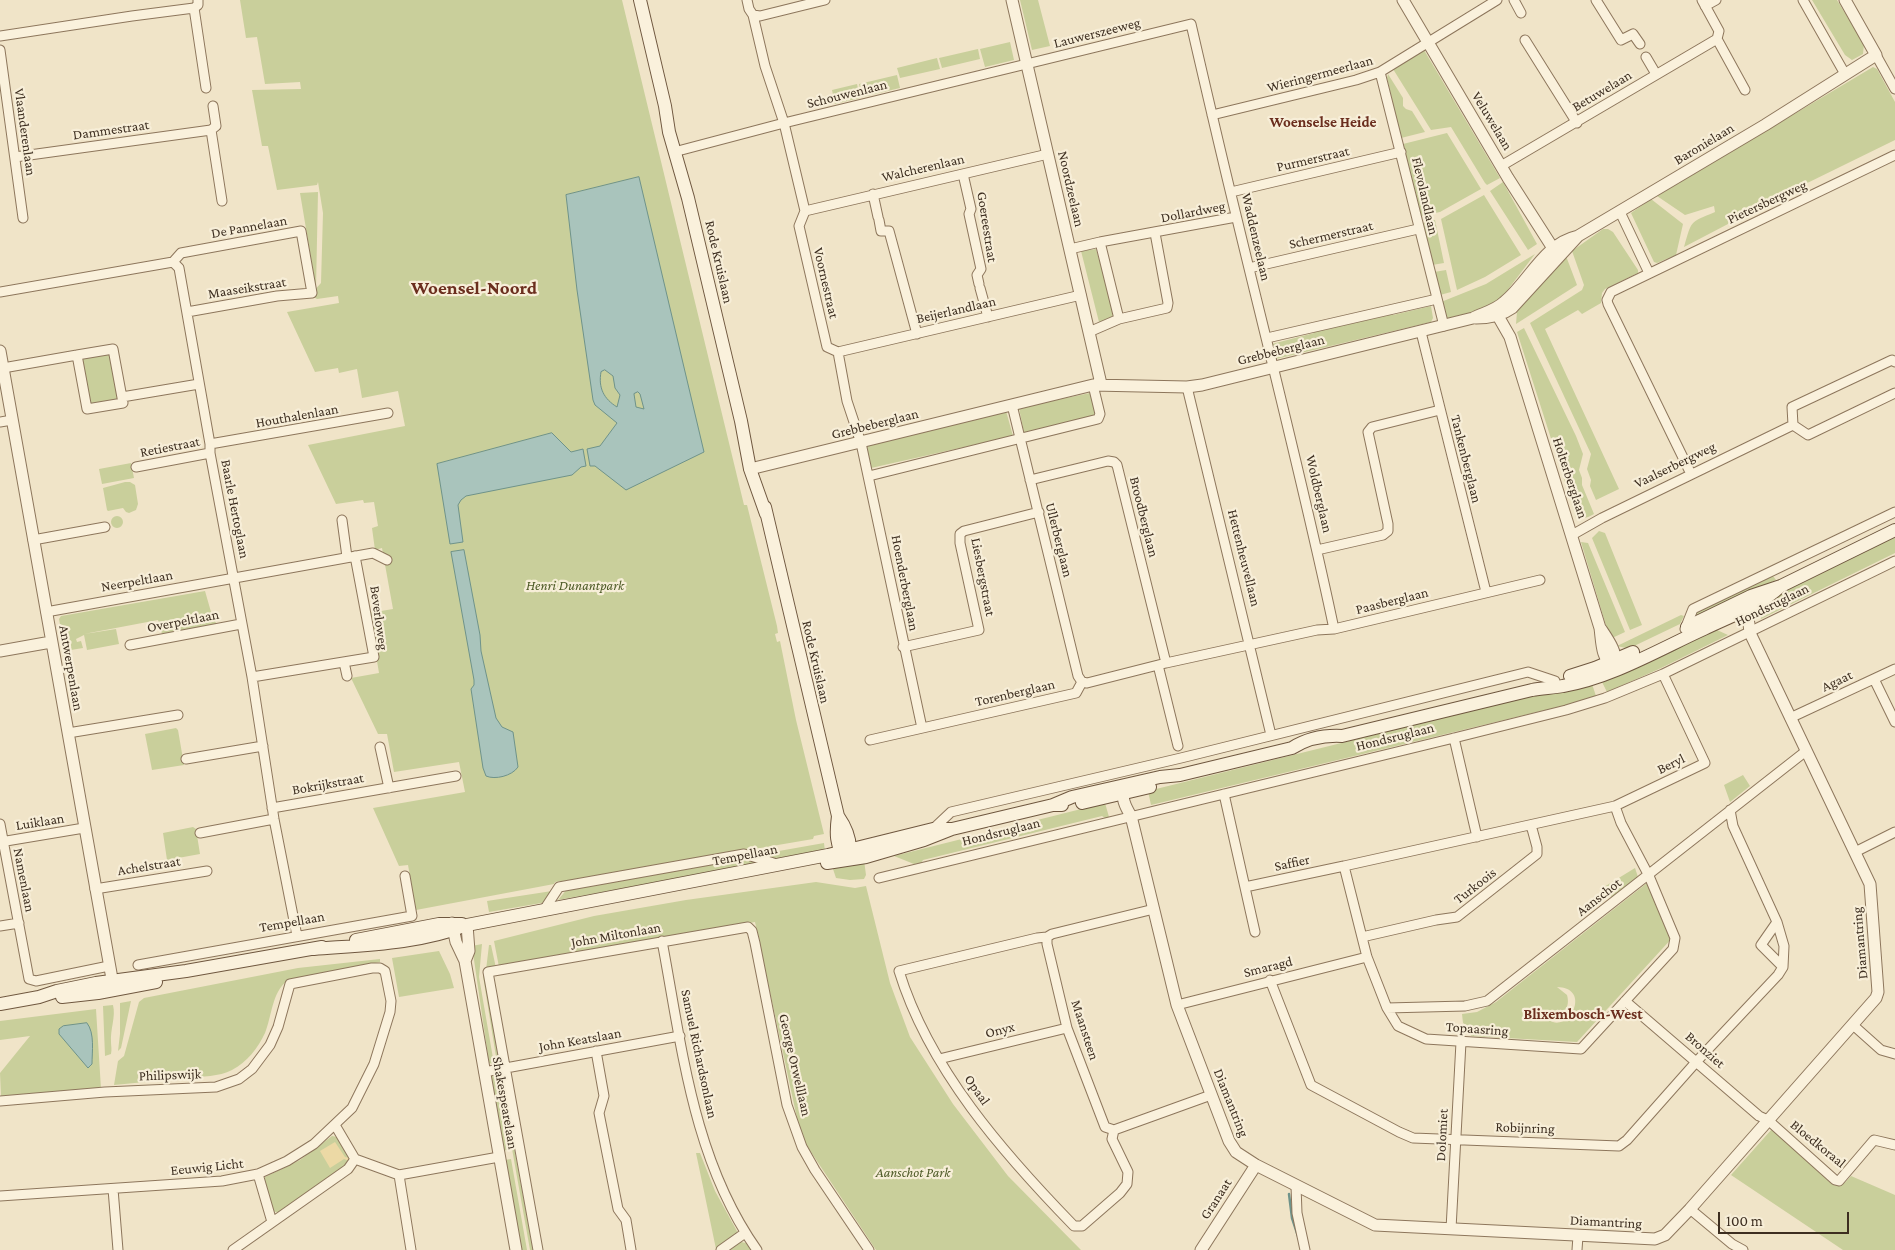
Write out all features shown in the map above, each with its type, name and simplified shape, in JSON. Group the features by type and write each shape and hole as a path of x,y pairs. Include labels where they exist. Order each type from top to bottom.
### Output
{"main road":[{"name":"Rode Kruislaan","path":"640,0 838,816 844,825 846,854"},
{"name":"Hondsruglaan","path":"846,854 866,857 899,848 952,829 1053,805 1072,797 1125,790 1160,777 1180,775 1292,748 1305,749 1328,744 1342,736 1532,690 1563,686 1739,609 1767,590 1781,586 1895,530"},
{"name":"Hondsruglaan","path":"1532,690 1555,681 1613,664 1685,629 1739,609"},
{"name":"Hondsruglaan","path":"846,854 933,829 952,829"},
{"name":"Tempellaan","path":"0,1004 39,997 57,991 113,985 257,957 314,949 439,924 453,927 467,925 777,864 846,854"},
{"name":"Tempellaan","path":"644,890 724,882 846,854"}],"street":[{"name":"Voornestraat","path":"747,0 784,123 805,211 799,226 827,347 838,352 847,401 861,443"},
{"path":"753,15 760,16 825,0"},
{"name":"Noordzeelaan","path":"1012,0 1081,295 1097,384"},
{"name":"Veluwelaan","path":"1403,0 1555,253"},
{"name":"Wieringermeerlaan","path":"1212,115 1337,85 1380,72 1497,0"},
{"path":"1514,0 1522,13"},
{"path":"1596,0 1621,40 1632,34 1640,44"},
{"path":"1716,0 1703,3 1719,31 1717,39 1745,90"},
{"path":"1802,0 1845,74 1876,55"},
{"path":"1845,0 1895,89"},
{"path":"0,36 132,16 196,4 206,88"},
{"name":"Waddenzeelaan","path":"1173,28 1191,24 1273,366"},
{"name":"Lauwerszeeweg","path":"1027,64 1173,28"},
{"name":"Betuwelaan","path":"1501,166 1717,39"},
{"path":"1526,40 1576,123"},
{"name":"Vlaanderenlaan","path":"0,50 23,218"},
{"path":"1646,57 1656,74"},
{"name":"Schouwenlaan","path":"677,152 784,123 1027,64"},
{"name":"Flevolandlaan","path":"1380,72 1401,152 1418,229 1444,326"},
{"name":"Baronielaan","path":"1502,311 1555,253 1578,236 1765,125 1845,74"},
{"path":"214,106 216,126 211,130 222,202"},
{"path":"0,131 11,130"},
{"name":"Dammestraat","path":"15,157 211,130"},
{"name":"Purmerstraat","path":"1231,192 1401,152"},
{"name":"Walcherenlaan","path":"805,211 1048,154"},
{"name":"Pietersbergweg","path":"1691,474 1607,300 1611,292 1895,155"},
{"name":"Goereestraat","path":"963,174 972,210 969,214 981,269 977,275 988,317"},
{"path":"873,194 881,230 888,231 916,334"},
{"path":"1620,212 1650,273"},
{"name":"Dollardweg","path":"1070,249 1236,217"},
{"name":"Schermerstraat","path":"1249,268 1418,229"},
{"name":"De Pannelaan","path":"173,262 181,253 301,231 312,293"},
{"name":"Dollardweg","path":"1089,332 1119,319 1166,308 1168,303 1155,233"},
{"path":"1100,242 1119,319"},
{"path":"0,292 173,262"},
{"name":"Baarle Hertoglaan","path":"173,262 179,268 210,444 210,454 252,677 274,820 297,936"},
{"name":"Maaseikstraat","path":"187,312 277,296 312,293"},
{"name":"Beijerlandlaan","path":"838,352 1081,295"},
{"name":"Grebbeberglaan","path":"1267,338 1437,299"},
{"name":"Grebbeberglaan","path":"754,468 1097,384 1187,387 1202,385 1473,318 1488,318 1502,311"},
{"name":"Holterberglaan","path":"1502,311 1600,628 1612,646 1613,664"},
{"name":"Tankenberglaan","path":"1421,332 1486,592"},
{"path":"3,368 77,355 113,349 123,403 87,409 77,355"},
{"name":"Antwerpenlaan","path":"0,352 113,985"},
{"path":"1895,362 1892,360 1792,407 1793,425 1808,435 1895,393"},
{"name":"Woldberglaan","path":"1273,366 1334,629"},
{"path":"122,397 199,384"},
{"path":"869,476 1098,419 1100,414 1097,384"},
{"name":"Hettenheuvellaan","path":"1187,387 1251,645 1271,735"},
{"name":"Ullerberglaan","path":"1012,405 1078,676 1082,682"},
{"path":"1317,550 1383,535 1388,532 1388,524 1368,432 1372,427 1440,410"},
{"name":"Houthalenlaan","path":"210,444 388,413"},
{"path":"0,422 12,420"},
{"name":"Vaalserbergweg","path":"1572,535 1602,518 1793,425"},
{"name":"Hoenderberglaan","path":"861,443 903,647 922,728"},
{"name":"Retiestraat","path":"136,467 210,454"},
{"name":"Broodberglaan","path":"1030,480 1108,461 1114,462 1117,466 1162,664"},
{"name":"Liesbergstraat","path":"903,647 979,630 960,544 960,534 964,531 1039,512"},
{"path":"1685,629 1693,609 1895,512"},
{"name":"Beverloweg","path":"252,677 374,657 342,520"},
{"path":"33,540 105,527"},
{"path":"233,578 373,552 387,560"},
{"name":"Hondsruglaan","path":"879,878 1454,738 1589,703 1663,674 1895,562"},
{"name":"Neerpeltlaan","path":"46,612 233,578"},
{"name":"Paasberglaan","path":"1251,645 1317,630 1334,629 1540,580"},
{"name":"Diamantring","path":"1125,790 1132,804 1131,816 1177,1005 1228,1141 1236,1152 1256,1165 1375,1225 1655,1240 1665,1235 1690,1209 1853,1025 1876,998 1879,984 1870,884 1750,632 1742,625 1739,609"},
{"name":"Overpeltlaan","path":"130,645 242,624"},
{"path":"0,651 51,642"},
{"name":"Torenberglaan","path":"870,740 1076,693 1082,682 1087,683 1162,664 1251,645"},
{"path":"344,662 347,676"},
{"path":"1162,664 1178,746"},
{"name":"Agaat","path":"1790,718 1895,669"},
{"name":"Hondsruglaan","path":"933,829 951,812 1528,672 1555,681"},
{"name":"Beryl","path":"1615,806 1705,763 1663,674"},
{"path":"1874,679 1895,722"},
{"path":"68,733 178,716"},
{"path":"1454,738 1476,837"},
{"path":"186,759 262,746"},
{"path":"380,747 389,788"},
{"name":"Aanschot","path":"1387,1008 1464,1006 1487,1001 1649,876 1806,751"},
{"name":"Bokrijkstraat","path":"272,808 456,776"},
{"path":"1224,794 1255,932"},
{"path":"1344,866 1615,806"},
{"name":"Topaasring","path":"1344,866 1367,957 1387,1008 1398,1026 1426,1039 1581,1049 1673,949 1675,938 1649,876 1621,823 1615,806"},
{"path":"1730,810 1733,826 1777,922 1784,946 1782,967"},
{"path":"200,833 274,820"},
{"name":"Namenlaan","path":"0,824 29,979 36,981 97,970 109,966"},
{"name":"Turkoois","path":"1362,937 1457,917 1537,854 1531,825"},
{"name":"Luiklaan","path":"2,842 84,828"},
{"path":"1855,852 1895,832"},
{"path":"544,910 559,887 744,854 777,864"},
{"name":"Saffier","path":"1245,887 1344,866"},
{"name":"Achelstraat","path":"95,889 207,871"},
{"name":"Tempellaan","path":"138,965 412,916 405,876"},
{"path":"1047,937 1052,934 1154,908"},
{"path":"1777,922 1761,946 1782,967"},
{"name":"Namenlaan","path":"0,926 19,923"},
{"name":"Shakespearelaan","path":"465,962 468,951 467,925"},
{"name":"Shakespearelaan","path":"453,927 456,942 465,962 516,1250"},
{"name":"John Miltonlaan","path":"488,972 748,927"},
{"name":"George Orwelllaan","path":"748,927 752,931 755,943 787,1105 802,1147 814,1170 869,1250"},
{"name":"Maansteen","path":"1047,937 1047,944 1067,1028 1105,1127 1114,1130"},
{"name":"Opaal","path":"1047,937 899,971 919,1020 940,1059 972,1107 1001,1146 1034,1185 1074,1226 1082,1226 1120,1193 1127,1184 1128,1172 1112,1139 1114,1130"},
{"name":"Samuel Richardsonlaan","path":"662,941 690,1090 702,1136 724,1191 745,1233 758,1250"},
{"name":"Smaragd","path":"1177,1005 1367,957"},
{"name":"Robijnring","path":"1270,980 1311,1085 1414,1138 1619,1146 1627,1140 1697,1061 1778,975 1782,967"},
{"name":"Eeuwig Licht","path":"0,1196 222,1181 258,1174 287,1161 314,1144 352,1108 374,1064 390,1012 391,1001 385,971 380,968 290,984 286,993"},
{"name":"Shakespearelaan","path":"488,972 538,1250"},
{"name":"Philipswijk","path":"0,1101 105,1092 216,1087 240,1079 252,1069 270,1045 278,1027 286,993"},
{"name":"Bronziet","path":"1625,1001 1759,1116 1768,1120"},
{"path":"1853,1025 1881,1050 1895,1054"},
{"name":"Onyx","path":"940,1059 1067,1028"},
{"name":"John Keatslaan","path":"484,1072 680,1036"},
{"name":"Dolomiet","path":"1451,1230 1461,1042"},
{"path":"596,1051 604,1096 599,1112 618,1209 626,1220 631,1250"},
{"path":"1114,1130 1211,1095"},
{"name":"Bloedkoraal","path":"1768,1120 1835,1180 1839,1181 1874,1140 1895,1145"},
{"path":"335,1125 355,1159 399,1175 499,1157"},
{"path":"239,1248 272,1222 348,1169 355,1159"},
{"name":"Granaat","path":"1201,1250 1256,1165"},
{"path":"258,1174 272,1222"},
{"path":"399,1175 411,1250"},
{"path":"1296,1186 1297,1213 1305,1250"},
{"path":"114,1189 118,1250"},
{"path":"1690,1209 1732,1244 1743,1250"},
{"path":"721,1250 745,1233"},
{"path":"1577,1250 1578,1236"}],"green space":[{"name":"Henri Dunantpark","path":"240,0 622,0 744,505 747,505 777,626 778,633 775,634 777,642 780,641 796,720 824,834 814,836 813,839 560,881 554,884 416,910 408,865 399,866 373,808 465,792 459,762 394,772 387,734 378,734 351,678 379,673 369,613 393,609 382,548 375,550 372,528 378,526 374,502 364,503 363,500 336,504 308,445 405,426 398,391 362,398 357,369 339,373 338,368 315,372 287,312 339,303 338,296 317,299 310,295 321,283 323,213 318,182 317,185 277,190 268,146 262,146 252,90 301,89 300,82 265,84 257,37 246,38"},
{"path":"1020,0 1038,0 1050,46 1032,50"},
{"path":"1812,0 1837,0 1864,44 1863,54 1852,60 1845,55"},
{"path":"1010,42 1014,60 985,67 980,49"},
{"path":"978,49 980,59 942,68 939,58"},
{"path":"1424,50 1500,178 1487,185 1451,127 1431,130 1393,69"},
{"path":"937,58 940,69 900,78 897,68"},
{"path":"1873,67 1877,69 1895,102 1895,140 1793,190 1684,247 1690,227 1700,218 1715,212 1714,206 1685,215 1657,196"},
{"path":"1388,74 1403,98 1403,106 1412,111 1425,132 1401,138 1387,78"},
{"path":"897,75 900,88 862,97 859,84"},
{"path":"857,84 860,98 835,104 832,90"},
{"path":"1447,133 1481,189 1440,212 1421,216 1403,144"},
{"path":"1503,182 1537,244 1528,250 1490,191"},
{"path":"318,192 316,288 300,193"},
{"path":"1484,195 1521,255 1485,277 1457,290 1441,219"},
{"path":"1651,199 1683,224 1676,255 1657,263 1654,262 1631,213"},
{"path":"1435,220 1444,263 1432,265 1423,223"},
{"path":"1603,229 1613,232 1638,270 1638,273 1605,289 1602,293 1601,303 1582,314 1578,310 1545,329 1619,489 1596,500 1590,486 1591,480 1587,469 1591,454 1530,323 1582,290 1584,285 1572,251"},
{"path":"1096,249 1116,318 1099,322 1081,251"},
{"path":"1535,254 1500,300 1481,310 1445,319 1441,302 1486,284"},
{"path":"1566,256 1577,285 1516,324 1517,312"},
{"path":"1446,270 1451,292 1440,295 1434,272"},
{"path":"1431,306 1433,318 1431,322 1276,359 1272,344 1314,333 1314,329 1391,311 1393,315"},
{"path":"1524,328 1583,454 1579,470 1582,485 1594,514 1588,517 1576,517 1517,332"},
{"path":"110,353 120,399 91,407 80,359"},
{"path":"1090,393 1097,415 1024,433 1019,408"},
{"path":"1006,411 1013,436 871,468 866,445"},
{"path":"131,463 134,478 102,484 99,469"},
{"path":"125,482 135,485 138,504 136,510 129,513 123,508 108,511 103,488"},
{"path":"115,516 119,516 123,522 119,528 115,528 111,524 111,520"},
{"path":"1599,531 1605,533 1642,625 1630,630 1592,538"},
{"path":"1895,537 1895,553 1761,619 1759,604"},
{"path":"1581,542 1588,543 1625,632 1610,639"},
{"path":"1773,576 1776,580 1692,618 1698,608 1763,578"},
{"path":"205,591 213,619 217,624 162,634 158,620 84,634 116,629 119,644 87,650 84,635 76,639 77,642 81,641 83,648 65,651 59,619 61,616"},
{"path":"1681,615 1684,616 1680,624 1632,647 1617,646"},
{"path":"1714,626 1717,630 1728,635 1607,692 1600,678"},
{"path":"1591,681 1596,696 1587,700 1151,805 1148,791"},
{"path":"176,728 178,730 184,765 152,770 145,734"},
{"path":"1743,775 1750,786 1730,802 1724,785"},
{"path":"1105,803 1109,817 1105,818 1102,816 923,860 921,863 914,864 894,856"},
{"path":"193,827 196,829 200,854 167,860 163,833"},
{"path":"824,843 825,852 778,861 762,854"},
{"path":"742,856 764,863 558,900 568,888"},
{"path":"864,860 866,875 864,879 836,878 832,866"},
{"path":"1635,868 1638,877 1612,898 1604,887"},
{"name":"Aanschot Park","path":"816,882 855,888 866,886 890,983 910,1037 953,1104 1008,1176 1081,1250 876,1250 801,1137 755,922 499,967 494,941 594,916 686,900"},
{"path":"1647,883 1673,937 1577,1042 1471,1036 1471,1028 1463,1023 1462,1014 1477,1012 1496,1002","holes":["1557,987 1569,990 1574,996 1575,1004 1572,1013 1558,1023 1550,1021 1542,1012 1553,1016 1562,1013 1567,1006 1567,995"]},
{"path":"552,891 547,902 489,912 487,901"},
{"path":"482,944 479,977 494,1064 489,1063 472,946"},
{"path":"489,945 491,945 496,968 486,970"},
{"path":"439,951 450,974 454,988 399,997 392,958"},
{"path":"380,959 380,962 287,981 278,991 265,1033 259,1044 247,1059 232,1070 210,1076 114,1085 118,1061 124,1056 139,1002 144,998 298,968"},
{"path":"483,976 486,976 501,1059 497,1063"},
{"path":"131,1001 121,1048 118,1051 120,1003"},
{"path":"113,1005 111,1054 105,1056 103,1006"},
{"path":"96,1009 101,1089 1,1096 0,1073 30,1036 0,1040 0,1021"},
{"path":"502,1074 513,1127 509,1128 499,1075"},
{"path":"496,1075 507,1150 503,1151 491,1076"},
{"path":"1772,1129 1833,1185 1841,1185 1851,1176 1895,1195 1895,1250 1843,1250 1731,1175"},
{"path":"514,1131 512,1136 531,1239 535,1250 530,1250 509,1132"},
{"path":"332,1136 337,1137 351,1154 348,1164 280,1213 272,1211 263,1183 265,1177 300,1160"},
{"path":"696,1153 700,1153 715,1191 738,1233 716,1249"},
{"path":"511,1159 527,1250 521,1250 505,1160"},
{"path":"741,1242 746,1243 751,1250 730,1250"}],"sand":[{"path":"335,1142 345,1157 350,1158 349,1161 344,1159 330,1168 320,1151"}],"water":[{"path":"639,177 704,452 626,490 595,466 590,466 587,449 600,446 617,423 595,405 593,400 566,195","holes":["605,370 613,376 615,388 620,395 617,407 605,397 601,388 601,372","638,392 640,394 644,409 636,407 634,394"]},
{"path":"552,433 571,452 583,449 586,466 581,467 572,475 466,496 458,505 463,542 450,544 437,464"},
{"path":"464,550 480,635 481,651 496,718 502,727 513,732 518,767 508,775 498,777 486,776 483,768 471,689 474,685 474,680 451,552"},
{"path":"87,1023 90,1027 92,1043 92,1064 88,1068 59,1034 59,1029 63,1026"}],"waterway":[{"path":"1289,1194 1292,1218 1298,1236"}],"district":[{"name":"Woenselse Heide","path":"1323,122"},
{"name":"Woensel-Noord","path":"474,288"},
{"name":"Blixembosch-West","path":"1583,1014"}]}
